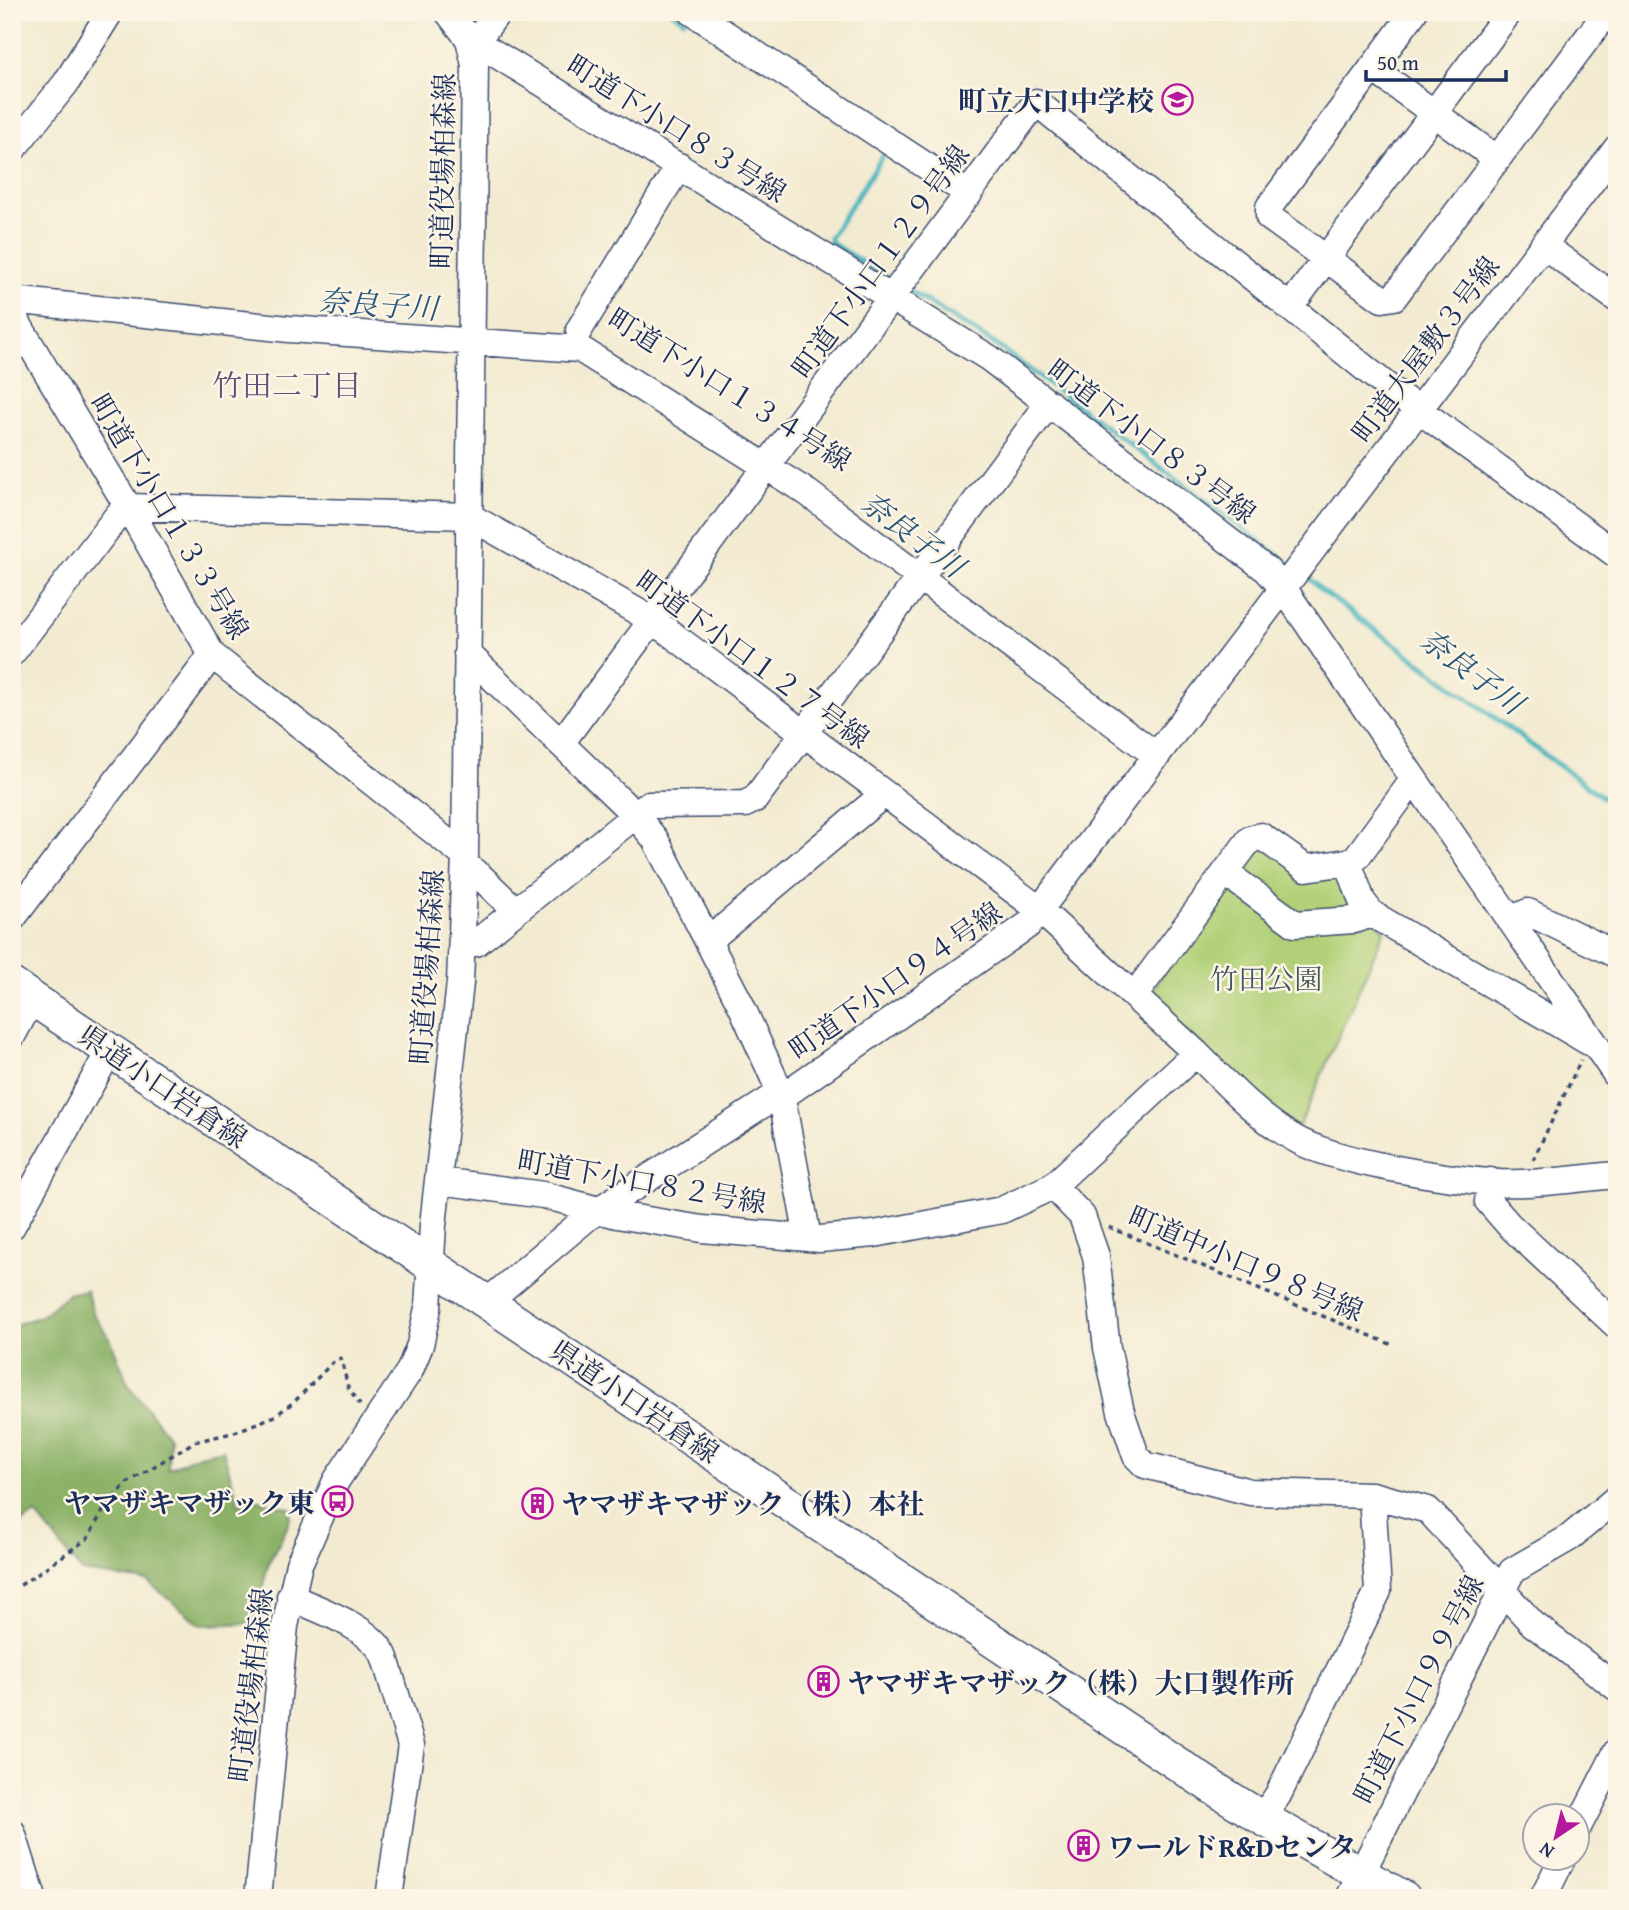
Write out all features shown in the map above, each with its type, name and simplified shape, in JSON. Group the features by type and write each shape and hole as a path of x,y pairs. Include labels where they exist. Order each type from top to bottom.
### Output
{"main road":[{"name":"県道小口岩倉線","path":"22,992 1262,1818 1354,1886 1404,1898"}],"street":[{"path":"12,149 66,83 110,12"},
{"name":"町道役場柏森線","path":"258,1898 290,1597 306,1547 332,1489 412,1364 428,1308 462,943 465,861 475,82 472,47 448,12"},
{"path":"472,47 498,12"},
{"path":"692,12 969,194"},
{"path":"1414,12 1269,207 1269,217 1382,299 1394,297 1608,12 1617,18"},
{"path":"1290,307 1509,12"},
{"name":"町道下小口８３号線","path":"472,47 489,50 989,358 1250,554 1284,589 1592,1044 1617,1076"},
{"path":"1372,68 1497,159"},
{"name":"町道下小口１２９号線","path":"561,743 1036,102 1419,410 1617,555"},
{"name":"町道大屋敷３号線","path":"1284,589 1617,148"},
{"path":"579,330 679,166"},
{"path":"1543,245 1617,299"},
{"path":"12,300 289,329 471,332 580,349 774,458"},
{"name":"町道下小口１３３号線","path":"12,314 128,507 212,655 465,861 516,911"},
{"name":"町道下小口１３４号線","path":"471,332 579,330 774,458 1163,748"},
{"path":"462,943 476,943 648,805 745,804 755,799 1049,403"},
{"path":"12,653 118,515 128,507"},
{"name":"町道下小口１２７号線","path":"128,507 469,516 654,621 1040,910 1196,1053"},
{"name":"町道下小口９４号線","path":"487,1302 588,1217 781,1094 793,1089 1028,925 1284,589"},
{"path":"467,653 635,815 654,839 741,1005 781,1094 808,1238"},
{"path":"12,919 212,655"},
{"path":"1134,996 1250,839 1261,836 1306,868 1348,862 1356,858 1414,779"},
{"path":"708,942 884,793"},
{"path":"1348,862 1362,901 1372,914 1592,1044"},
{"path":"1226,873 1295,924 1354,920 1372,914"},
{"path":"1510,920 1528,912 1617,955"},
{"path":"12,1036 22,992"},
{"path":"12,1226 110,1050"},
{"path":"1196,1053 1257,1112 1294,1139 1342,1156 1490,1181 1617,1175"},
{"name":"町道下小口８２号線","path":"440,1181 543,1195 601,1210 702,1229 808,1238 874,1234 1002,1210 1053,1186 1196,1053"},
{"path":"1490,1181 1488,1202 1617,1326"},
{"path":"1053,1186 1082,1216 1096,1256 1107,1348 1121,1412 1136,1456 1145,1465 1250,1492 1372,1495 1428,1510 1533,1624 1617,1688"},
{"path":"1262,1818 1278,1795 1378,1591 1372,1495"},
{"name":"町道下小口９９号線","path":"1354,1886 1513,1572 1569,1538 1617,1498"},
{"path":"290,1597 351,1624 380,1649 385,1658 411,1745 389,1898"},
{"path":"1590,1805 1617,1751"},
{"path":"12,1832 33,1898"},
{"path":"1543,1898 1556,1871"}],"path":[{"path":"1524,1181 1592,1044"},
{"name":"町道中小口９８号線","path":"1082,1216 1395,1346"},
{"path":"12,1591 87,1539 106,1506 127,1483 194,1442 232,1433 275,1416 295,1401 334,1361 341,1359 348,1387 360,1405"}],"green space":[{"name":"竹田公園","path":"1255,845 1337,869 1384,932 1298,1129 1277,1115 1148,996"},
{"path":"86,1290 94,1315 111,1341 129,1386 170,1438 168,1469 199,1455 223,1450 239,1505 256,1499 292,1509 287,1527 267,1569 258,1623 201,1625 147,1581 82,1572 36,1514 12,1529 12,1326 41,1316 68,1294"}],"waterway":[{"path":"672,12 684,20"},
{"path":"886,151 830,238 831,243 894,282"},
{"path":"906,289 995,344 1290,564"},
{"name":"奈良子川","path":"1304,573 1321,590 1617,808"}],"place":[{"name":"町立大口中学校","path":"1177,100"},
{"name":"ヤマザキマザック東","path":"338,1502"},
{"name":"ヤマザキマザック（株）本社","path":"538,1503"},
{"name":"ヤマザキマザック（株）大口製作所","path":"824,1682"},
{"name":"ワールドR&Dセンタ","path":"1084,1846"}],"district":[{"name":"竹田二丁目","path":"287,385"}]}
